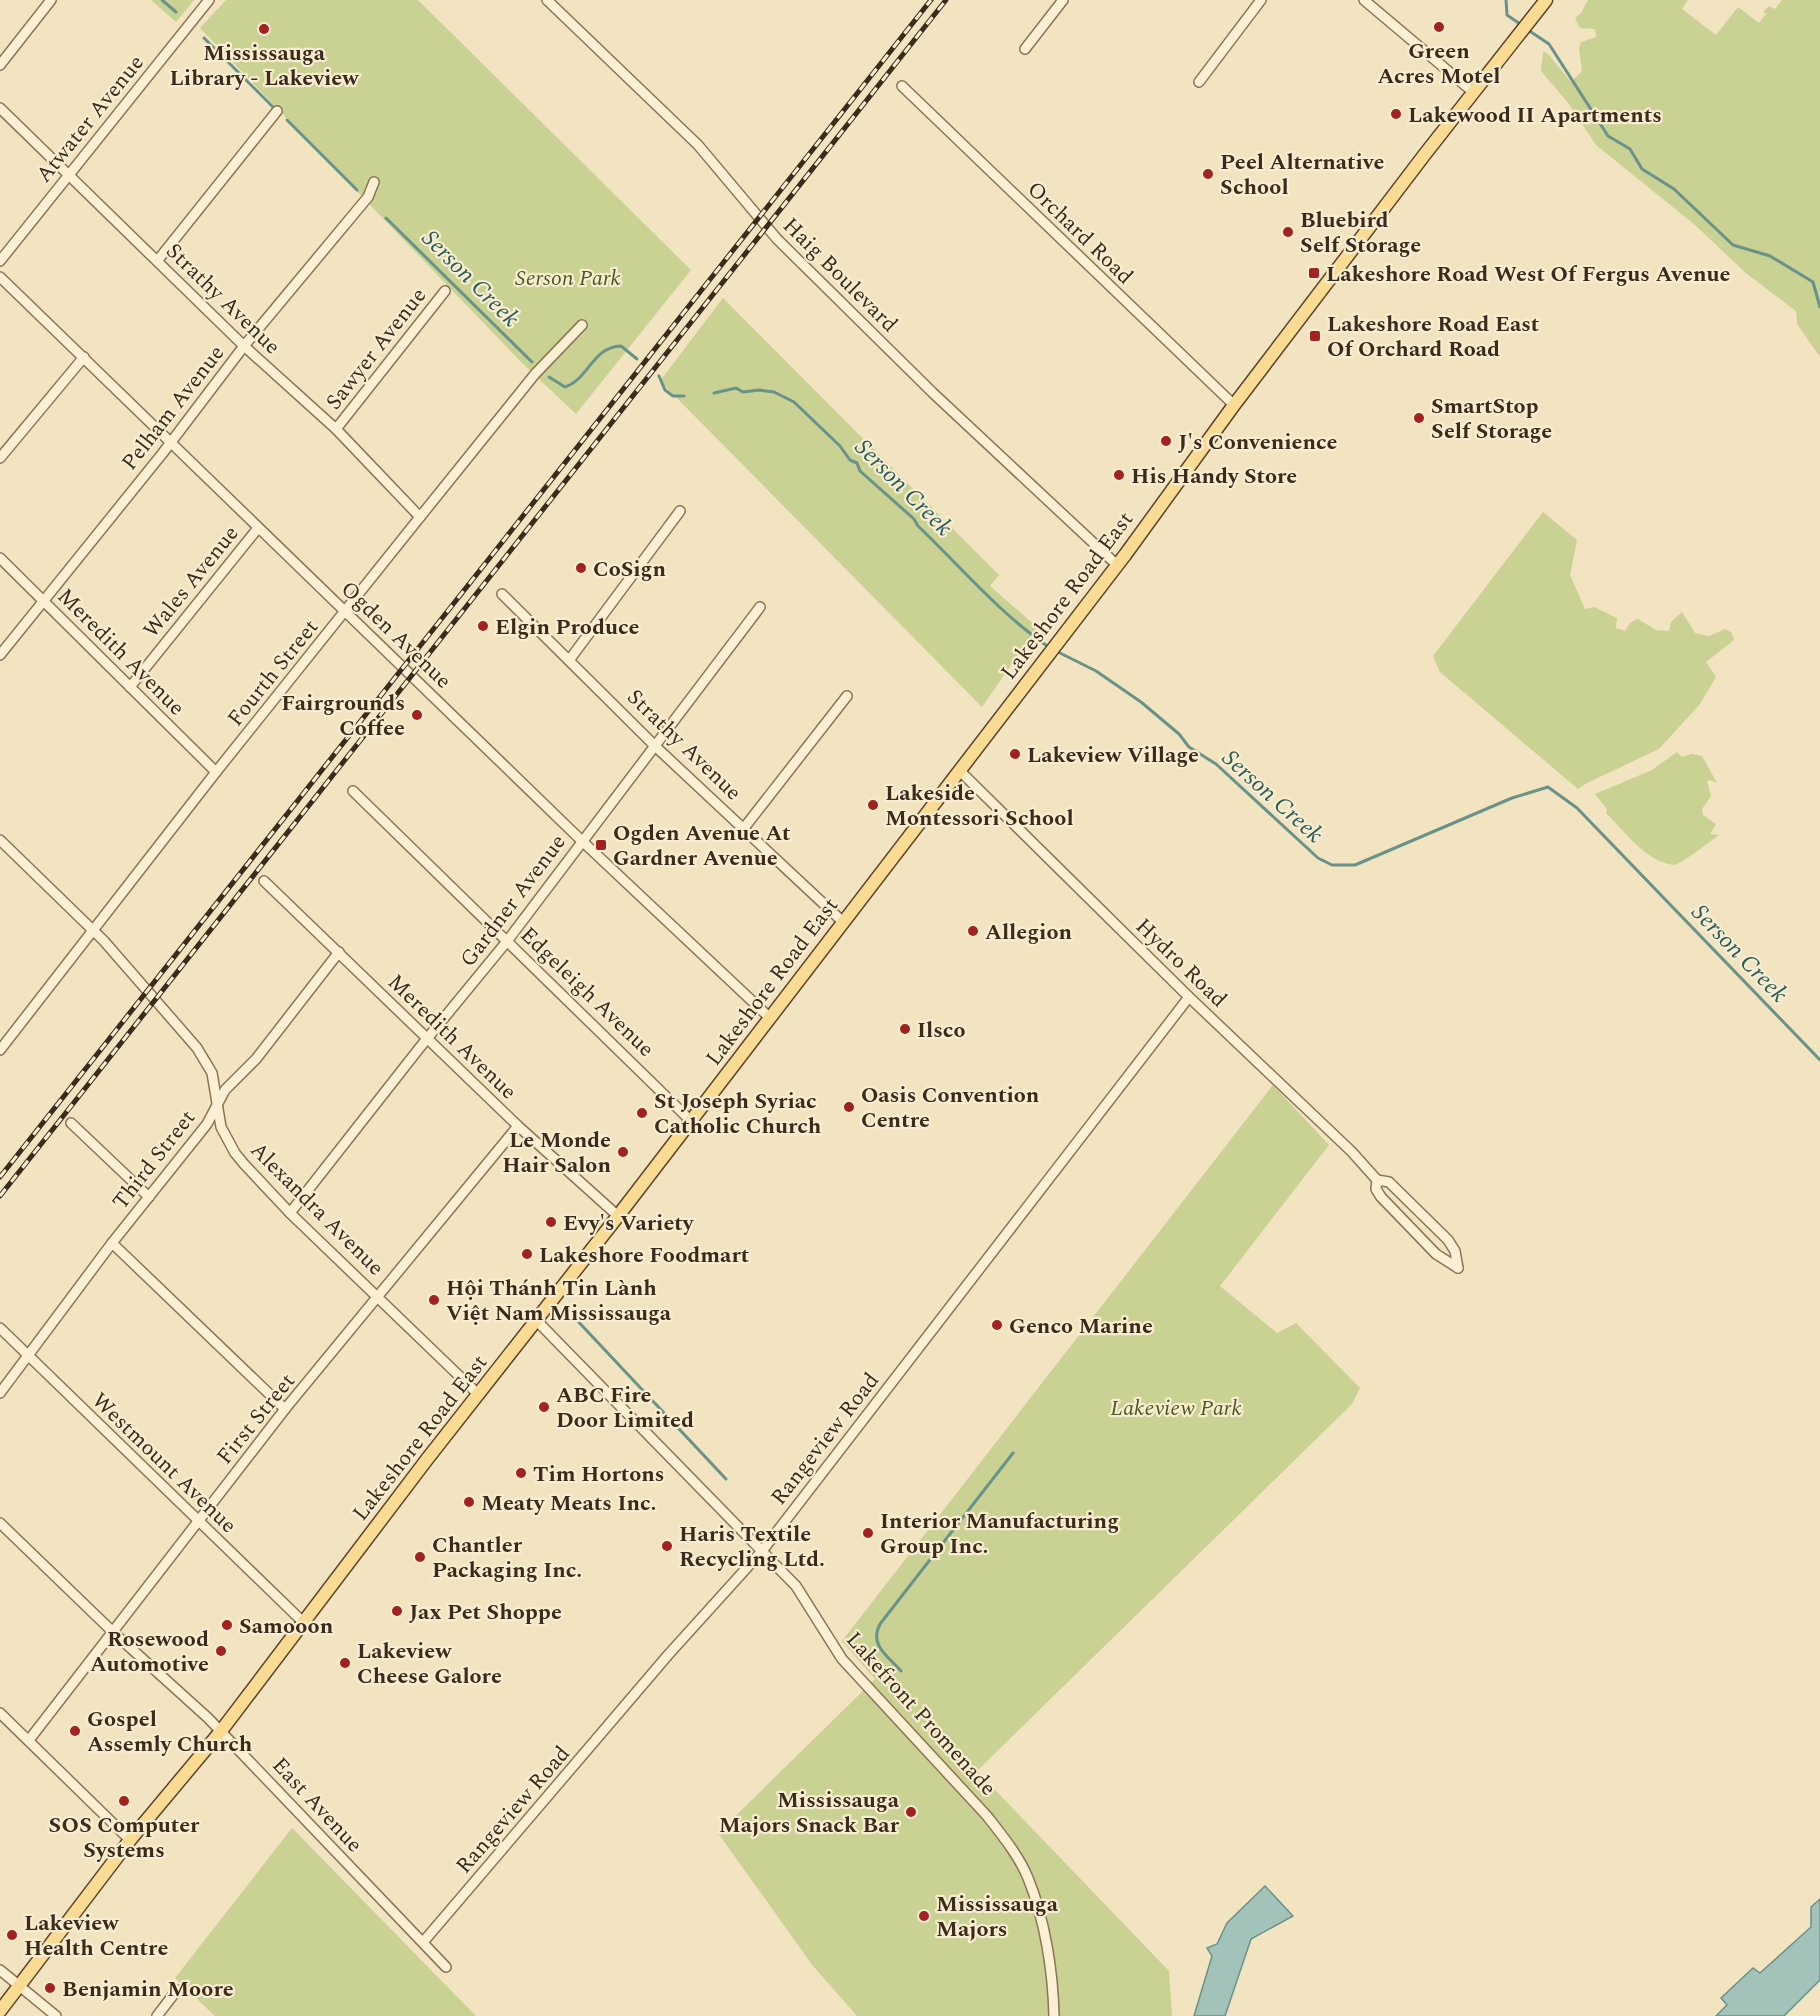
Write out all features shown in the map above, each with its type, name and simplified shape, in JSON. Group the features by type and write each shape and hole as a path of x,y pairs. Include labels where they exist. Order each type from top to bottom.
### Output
{"main road":[{"name":"Lakeshore Road East","path":"0,2011 130,1840 221,1731 428,1458 618,1216 1117,565 1234,405 1543,4"}],"street":[{"path":"0,65 51,0"},
{"name":"Atwater Avenue","path":"0,261 209,0"},
{"name":"Haig Boulevard","path":"548,0 698,145 777,239 933,393 1117,565"},
{"path":"1025,49 1063,0"},
{"path":"1199,82 1261,0"},
{"path":"1364,0 1473,92"},
{"name":"Orchard Road","path":"902,86 1234,405"},
{"name":"Strathy Avenue","path":"0,108 67,176 158,260 244,346 336,429 420,517"},
{"path":"158,260 277,111"},
{"name":"Pelham Avenue","path":"0,655 171,442 244,346 368,197 374,182"},
{"name":"Ogden Avenue","path":"0,277 345,612 769,1017"},
{"name":"Sawyer Avenue","path":"336,429 445,291"},
{"name":"Fourth Street","path":"0,1050 216,772 420,517 536,374 582,325"},
{"path":"0,458 84,357"},
{"path":"570,659 680,511"},
{"name":"Wales Avenue","path":"130,687 258,528"},
{"name":"Meredith Avenue","path":"0,558 216,772"},
{"name":"Strathy Avenue","path":"502,594 570,659 656,747 842,921"},
{"name":"Gardner Avenue","path":"290,1213 508,940 760,607"},
{"path":"744,828 848,696"},
{"name":"Hydro Road","path":"960,771 1189,997 1310,1110 1377,1180"},
{"name":"Edgeleigh Avenue","path":"352,791 508,940 691,1121"},
{"name":"Alexandra Avenue","path":"0,840 127,965 197,1048 212,1073 221,1127 235,1153 290,1213 380,1297 479,1395"},
{"name":"Meredith Avenue","path":"264,881 518,1126 618,1216"},
{"name":"Third Street","path":"0,1393 112,1243 207,1124 217,1103 260,1054 339,952"},
{"name":"Rangeview Road","path":"424,1941 668,1655 762,1551 1189,997"},
{"path":"71,1123 149,1197"},
{"name":"First Street","path":"29,1740 285,1409 380,1297 518,1126"},
{"path":"1377,1180 1389,1182 1448,1240 1455,1251 1458,1268 1436,1254 1381,1197 1376,1189 1377,1180"},
{"path":"112,1243 285,1409"},
{"name":"Lakefront Promenade","path":"537,1320 796,1586 842,1659 987,1816 1018,1859 1028,1878 1049,1958 1054,2016"},
{"name":"Westmount Avenue","path":"0,1328 304,1623"},
{"name":"East Avenue","path":"0,1523 114,1633 221,1731 447,1967"},
{"path":"0,1713 130,1840"},
{"path":"0,1970 56,2016"},
{"path":"157,2016 177,1990"}],"green space":[{"path":"151,0 194,0 176,22"},
{"name":"Serson Park","path":"226,0 418,0 691,270 576,414 522,363 200,28"},
{"path":"1588,0 1688,0 1682,9 1716,35 1738,7 1759,23 1766,14 1763,12 1769,6 1775,9 1782,0 1820,0 1820,357 1797,324 1796,311 1747,274 1695,225 1596,145 1569,104 1541,71 1543,51 1571,82 1582,71 1579,48 1581,42 1596,37 1595,29 1580,28 1575,18 1581,13"},
{"path":"723,298 999,575 990,586 1037,627 982,707 660,381"},
{"path":"1543,512 1577,540 1570,575 1585,609 1594,607 1617,618 1616,628 1625,631 1631,622 1638,619 1656,630 1669,631 1671,622 1682,612 1695,633 1709,636 1725,629 1732,633 1734,640 1706,662 1716,677 1700,704 1659,749 1578,789 1440,672 1433,656"},
{"path":"1677,752 1682,757 1692,754 1702,756 1717,783 1707,781 1711,796 1702,809 1703,815 1716,824 1710,834 1719,835 1675,865 1654,858 1637,845 1606,813 1607,809 1595,794 1652,770"},
{"name":"Lakeview Park","path":"1273,1085 1329,1145 1220,1286 1277,1333 1296,1323 1360,1388 1352,1404 977,1771 1169,1971 1172,2016 857,2016 813,1966 718,1833 875,1679 842,1641"},
{"path":"292,1828 476,2016 215,2016 175,1978"}],"water":[{"path":"1265,1886 1293,1916 1251,1939 1225,2016 1194,2016 1212,1956 1207,1948 1217,1944 1227,1923"},
{"path":"1820,1899 1820,1980 1784,2016 1716,2016 1727,2005 1721,1998 1753,1968 1760,1973 1811,1927 1811,1907"}],"waterway":[{"name":"Serson Creek","path":"162,0 176,12"},
{"path":"1506,0 1507,15 1523,26"},
{"path":"1528,30 1549,44 1608,136 1630,149 1642,169 1674,189 1733,245 1770,256 1813,282 1820,307"},
{"name":"Serson Creek","path":"204,38 273,107"},
{"name":"Serson Creek","path":"287,120 357,190"},
{"name":"Serson Creek","path":"386,218 532,362"},
{"name":"Serson Creek","path":"549,377 565,387 580,377 597,357 611,348 621,346 637,359"},
{"name":"Serson Creek","path":"659,376 665,390 673,396 684,396"},
{"name":"Serson Creek","path":"714,393 736,388 743,392 759,390 774,392 794,402 840,446 850,460 857,463 860,471 914,519 918,526 998,606 1050,648"},
{"name":"Serson Creek","path":"1056,651 1096,671 1141,702 1179,734 1189,747 1216,764 1318,858 1332,865 1355,865 1512,798 1548,787 1577,808 1820,1060"},
{"path":"573,1316 726,1479"},
{"path":"901,1671 885,1655 878,1644 877,1631 880,1624 1013,1453"}],"railway":[{"path":"0,1177 931,0"},
{"path":"0,1196 946,0"}],"place":[{"name":"Green Acres Motel","path":"1439,27"},
{"name":"Mississauga Library - Lakeview","path":"264,29"},
{"name":"Lakewood II Apartments","path":"1396,114"},
{"name":"Peel Alternative School","path":"1208,174"},
{"name":"Bluebird Self Storage","path":"1288,232"},
{"name":"Lakeshore Road West Of Fergus Avenue","path":"1314,273"},
{"name":"Lakeshore Road East Of Orchard Road","path":"1315,336"},
{"name":"SmartStop Self Storage","path":"1419,418"},
{"name":"J's Convenience","path":"1166,441"},
{"name":"His Handy Store","path":"1119,475"},
{"name":"CoSign","path":"581,568"},
{"name":"Elgin Produce","path":"483,626"},
{"name":"Fairgrounds Coffee","path":"417,715"},
{"name":"Lakeview Village","path":"1015,754"},
{"name":"Lakeside Montessori School","path":"873,805"},
{"name":"Ogden Avenue At Gardner Avenue","path":"601,845"},
{"name":"Allegion","path":"973,931"},
{"name":"Ilsco","path":"905,1029"},
{"name":"Oasis Convention Centre","path":"849,1107"},
{"name":"St Joseph Syriac Catholic Church","path":"642,1113"},
{"name":"Le Monde Hair Salon","path":"623,1152"},
{"name":"Evy's Variety","path":"551,1222"},
{"name":"Lakeshore Foodmart","path":"527,1254"},
{"name":"Hội Thánh Tin Lành Việt Nam Mississauga","path":"434,1300"},
{"name":"Genco Marine","path":"997,1325"},
{"name":"ABC Fire Door Limited","path":"544,1407"},
{"name":"Tim Hortons","path":"521,1473"},
{"name":"Meaty Meats Inc.","path":"469,1502"},
{"name":"Interior Manufacturing Group Inc.","path":"868,1533"},
{"name":"Haris Textile Recycling Ltd.","path":"667,1546"},
{"name":"Chantler Packaging Inc.","path":"420,1557"},
{"name":"Jax Pet Shoppe","path":"397,1611"},
{"name":"Samooon","path":"227,1625"},
{"name":"Rosewood Automotive","path":"221,1651"},
{"name":"Lakeview Cheese Galore","path":"345,1663"},
{"name":"Gospel Assemly Church","path":"75,1731"},
{"name":"SOS Computer Systems","path":"124,1801"},
{"name":"Mississauga Majors Snack Bar","path":"911,1812"},
{"name":"Mississauga Majors","path":"924,1916"},
{"name":"Lakeview Health Centre","path":"12,1935"},
{"name":"Benjamin Moore","path":"50,1988"}]}
